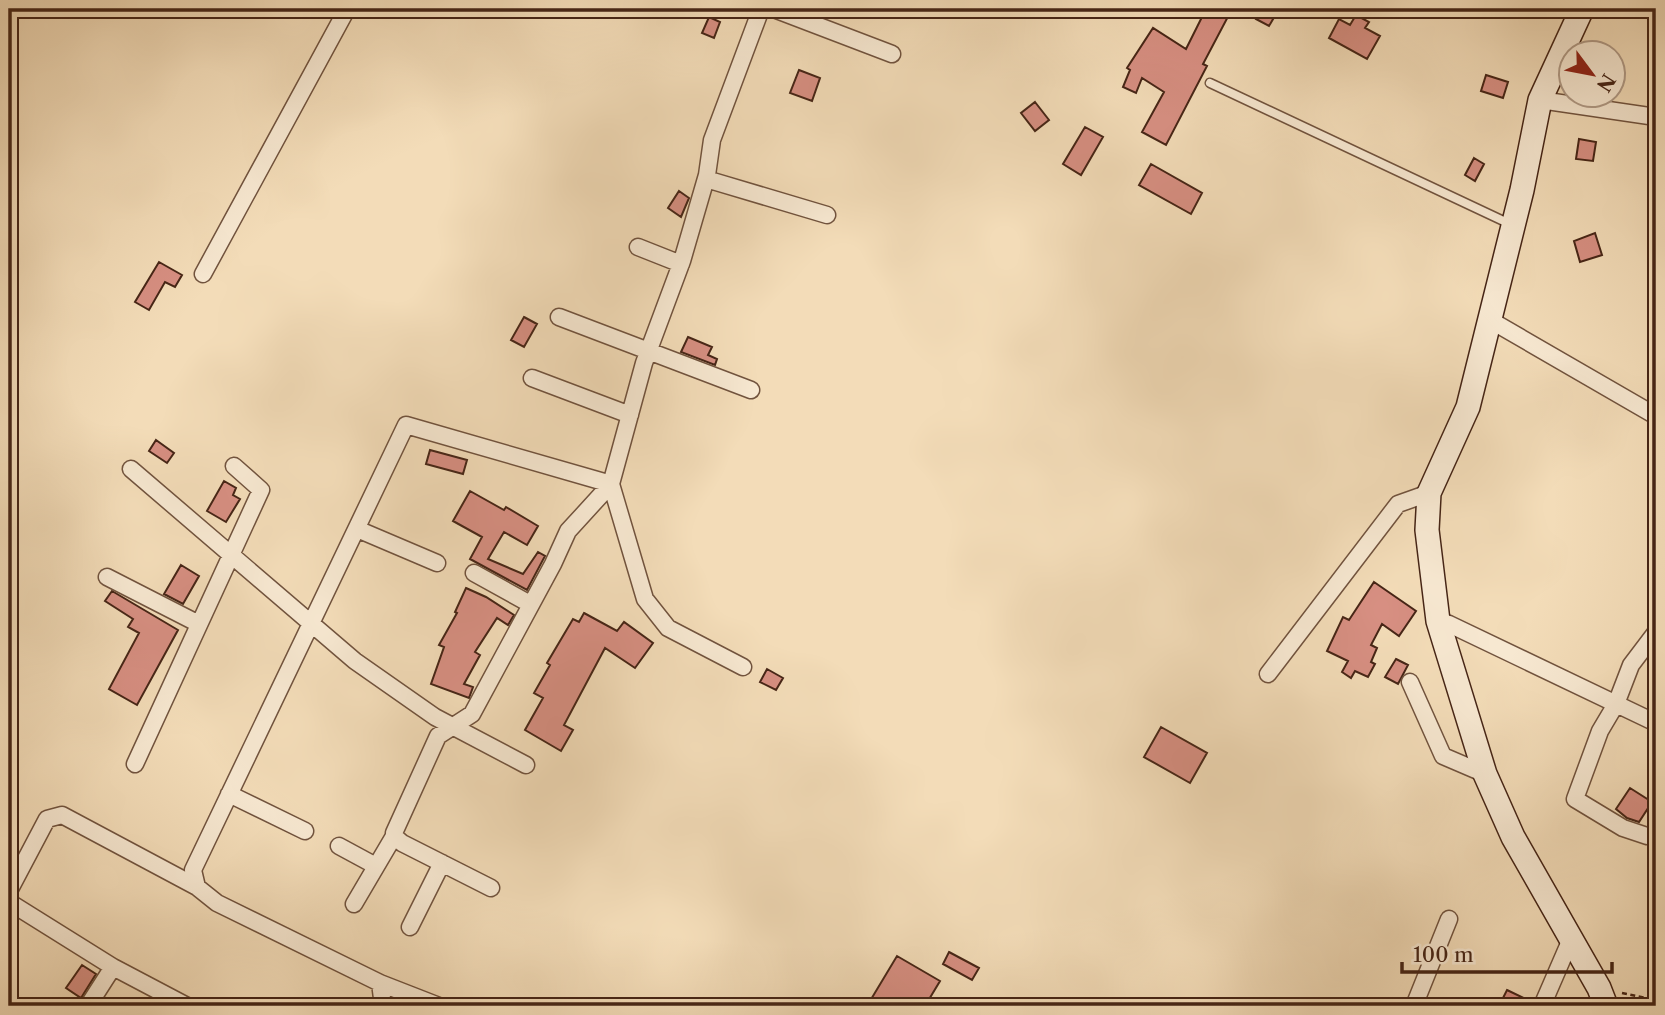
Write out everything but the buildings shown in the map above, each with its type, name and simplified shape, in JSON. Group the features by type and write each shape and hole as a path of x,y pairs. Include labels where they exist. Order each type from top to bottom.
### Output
{"main road":[{"path":"1582,9 1540,100 1513,225 1468,407 1429,493 1427,530 1438,621 1485,774 1513,837 1602,997"}],"street":[{"path":"203,274 347,9"},
{"path":"354,904 394,836 438,736 472,714 568,531 611,484 649,351 681,264 706,179 712,140 761,9"},
{"path":"774,9 892,54"},
{"path":"1540,100 1656,117"},
{"path":"706,179 827,215"},
{"path":"638,247 681,264"},
{"path":"559,317 751,390"},
{"path":"1490,320 1656,416"},
{"path":"532,378 630,415"},
{"path":"197,887 193,870 406,425 611,484"},
{"path":"135,764 261,490 234,466"},
{"path":"131,469 355,661 435,717 526,765"},
{"path":"611,484 645,599 668,628 743,667"},
{"path":"1268,674 1398,504 1429,493"},
{"path":"357,529 437,563"},
{"path":"474,573 530,604"},
{"path":"107,577 199,624"},
{"path":"1438,621 1450,624 1656,723"},
{"path":"1647,836 1623,828 1575,799 1600,731 1616,704 1631,665 1656,632"},
{"path":"1410,682 1443,757 1485,774"},
{"path":"229,794 305,831"},
{"path":"9,891 47,819 62,815 197,887 217,902 380,983 439,1006"},
{"path":"394,836 402,843 491,888"},
{"path":"339,846 376,866"},
{"path":"410,927 442,863"},
{"path":"9,898 9,902 113,967 187,1006"},
{"path":"1414,1006 1449,919"},
{"path":"1542,1006 1571,939"},
{"path":"88,1006 113,967"},
{"path":"380,983 383,1006"}],"lane":[{"path":"1210,83 1513,225"}],"path":[{"path":"1602,997 1656,1000"}]}
